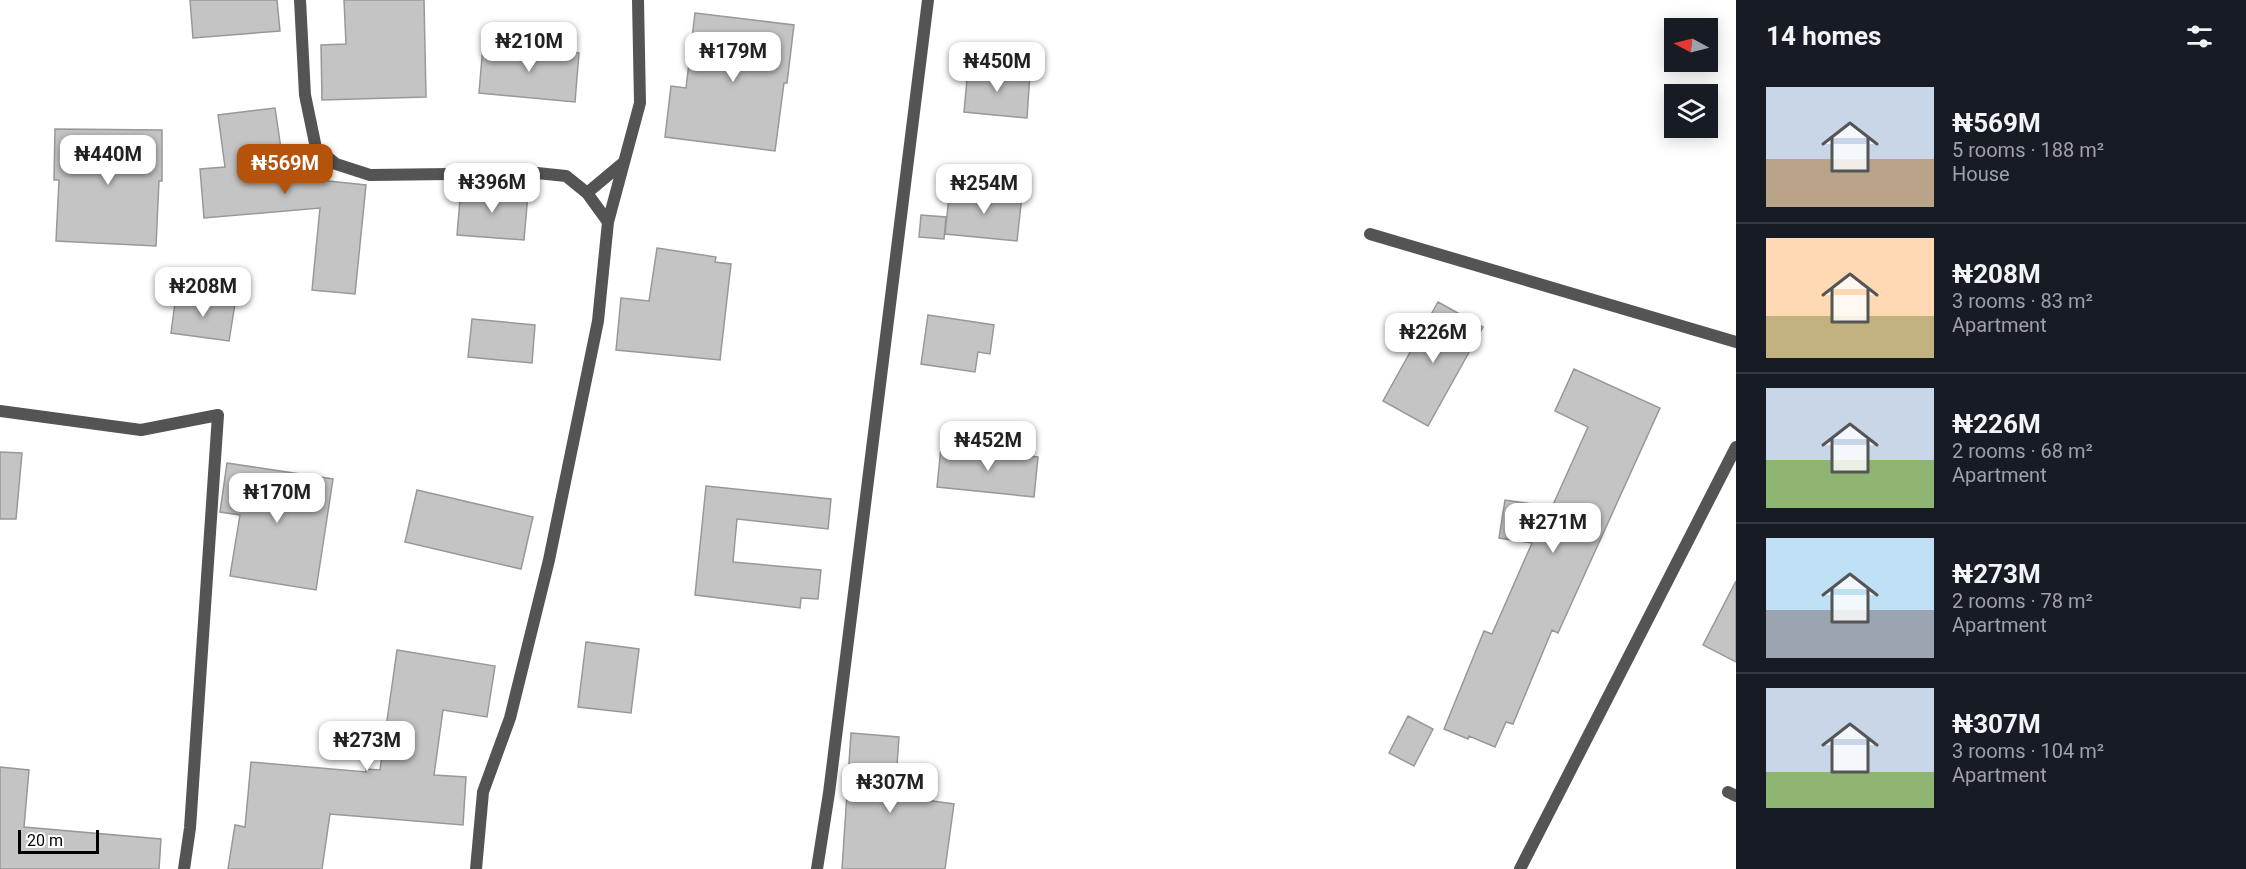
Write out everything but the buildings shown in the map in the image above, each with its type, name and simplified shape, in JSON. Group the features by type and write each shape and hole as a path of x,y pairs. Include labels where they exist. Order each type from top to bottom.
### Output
{"street":[{"path":"300,0 305,95 316,148 336,164 370,175 537,173 566,176 587,192 608,222"},
{"path":"476,869 483,792 510,718 559,515 598,321 608,222 640,103 638,0"},
{"path":"817,869 829,794 928,0"},
{"path":"587,192 624,162"},
{"path":"1370,234 1736,342"},
{"path":"0,411 141,430 218,415 190,828 184,869"},
{"path":"1520,869 1736,447"}]}
